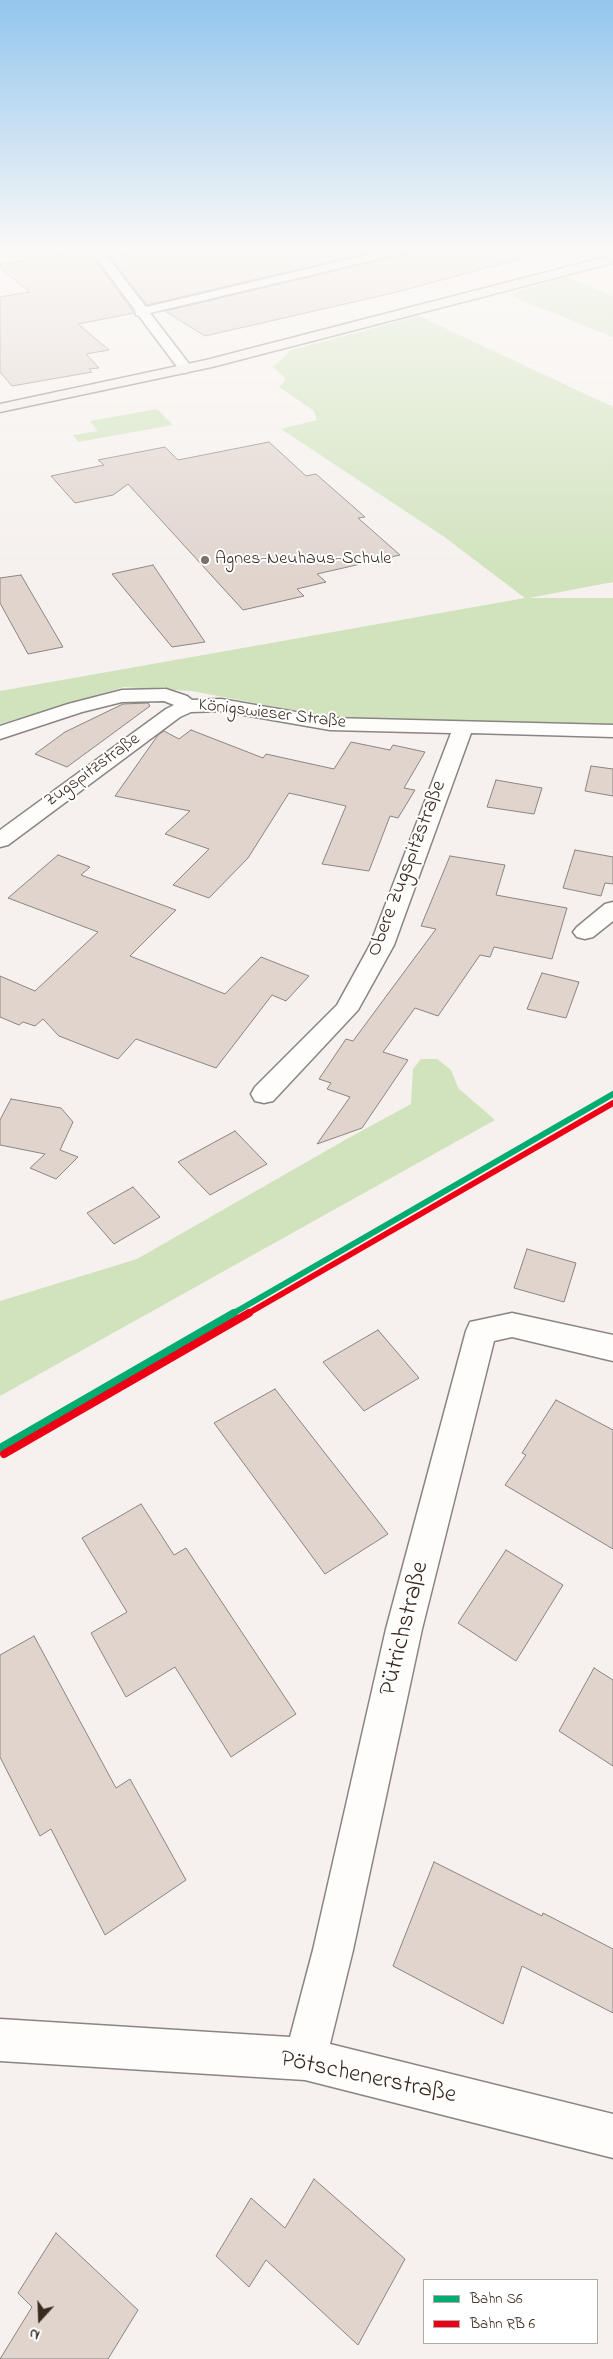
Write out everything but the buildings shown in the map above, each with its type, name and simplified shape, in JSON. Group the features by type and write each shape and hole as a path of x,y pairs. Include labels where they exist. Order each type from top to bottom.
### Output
{"main road":[{"path":"1,406 219,360"}],"street":[{"path":"179,360 186,368"},
{"name":"Königswieser Straße","path":"0,733 74,708 122,696 166,695 180,700 188,706 221,705 330,724 613,732"},
{"name":"Zugspitzstraße","path":"0,840 173,713 188,706"},
{"name":"Obere Zugspitzstraße","path":"264,1094 346,1010 382,945 463,727"},
{"path":"585,932 613,909"},
{"name":"Pütrichstraße","path":"304,2059 333,1950 404,1629 481,1331 512,1325 613,1348"},
{"name":"Pötschenerstraße","path":"0,2040 304,2059 613,2136"}],"green space":[{"path":"280,360 513,360 613,407 613,582 529,598 613,598 613,725 334,718 192,691 124,687 0,724 0,691 525,598 443,536 281,429 317,420 314,411 279,387 286,379 273,367"},
{"path":"157,409 173,425 78,442 73,435 98,431 90,421"},
{"path":"421,1059 437,1059 451,1070 458,1088 495,1120 0,1396 0,1301 137,1259 411,1104 413,1069"}],"rail line":[{"name":"S6","path":"0,1448 613,1094"}],"transit line":[{"path":"4,1454 613,1103"}],"place":[{"name":"Agnes-Neuhaus-Schule","path":"205,560"}]}
